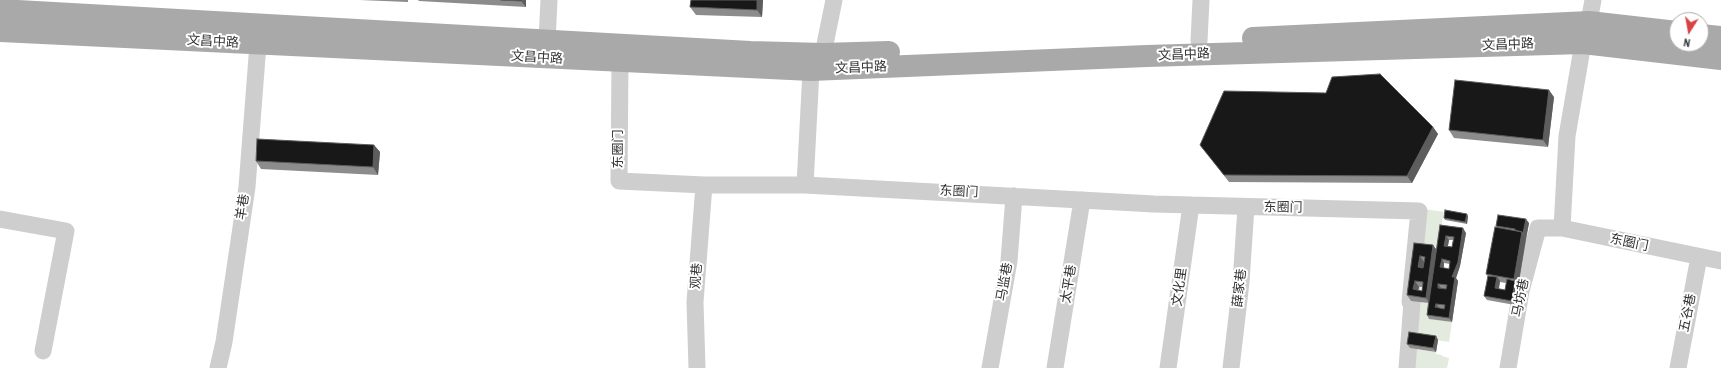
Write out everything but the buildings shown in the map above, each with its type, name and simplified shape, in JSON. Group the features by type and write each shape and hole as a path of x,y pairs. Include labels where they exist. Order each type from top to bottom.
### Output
{"main road":[{"name":"文昌中路","path":"0,10 750,52 817,62 1199,41 1589,22 1669,31"},
{"name":"文昌中路","path":"0,31 620,61 817,62 1155,56 1583,43 1721,59"},
{"path":"1709,36 1721,37"}],"street":[{"path":"547,41 549,0"},
{"path":"805,185 817,62 834,0"},
{"path":"1199,41 1201,0"},
{"path":"1589,22 1593,0"},
{"path":"1562,228 1567,136 1583,43"},
{"name":"羊巷","path":"218,368 224,342 247,187 258,44"},
{"name":"东圈门","path":"620,61 619,181 704,185 805,185 1191,205 1419,211 1410,302 1412,302 1407,368"},
{"name":"观巷","path":"697,368 695,302 704,185"},
{"name":"马监巷","path":"990,368 1009,261 1014,196"},
{"name":"太平巷","path":"1055,368 1082,200"},
{"name":"文化里","path":"1168,368 1191,205"},
{"name":"薛家巷","path":"1231,368 1241,282 1246,207"},
{"path":"0,218 66,231 43,351"},
{"name":"东圈门","path":"1538,228 1562,228 1721,261"},
{"name":"马坊巷","path":"1508,368 1521,290 1538,228"},
{"name":"五谷巷","path":"1678,368 1699,257"}],"shaded area":[{"path":"1424,209 1444,212 1440,247 1419,244"},
{"path":"1414,301 1432,304 1430,319 1452,322 1449,342 1412,336"},
{"path":"1410,348 1436,352 1436,354 1449,358 1447,368 1409,368"}]}
